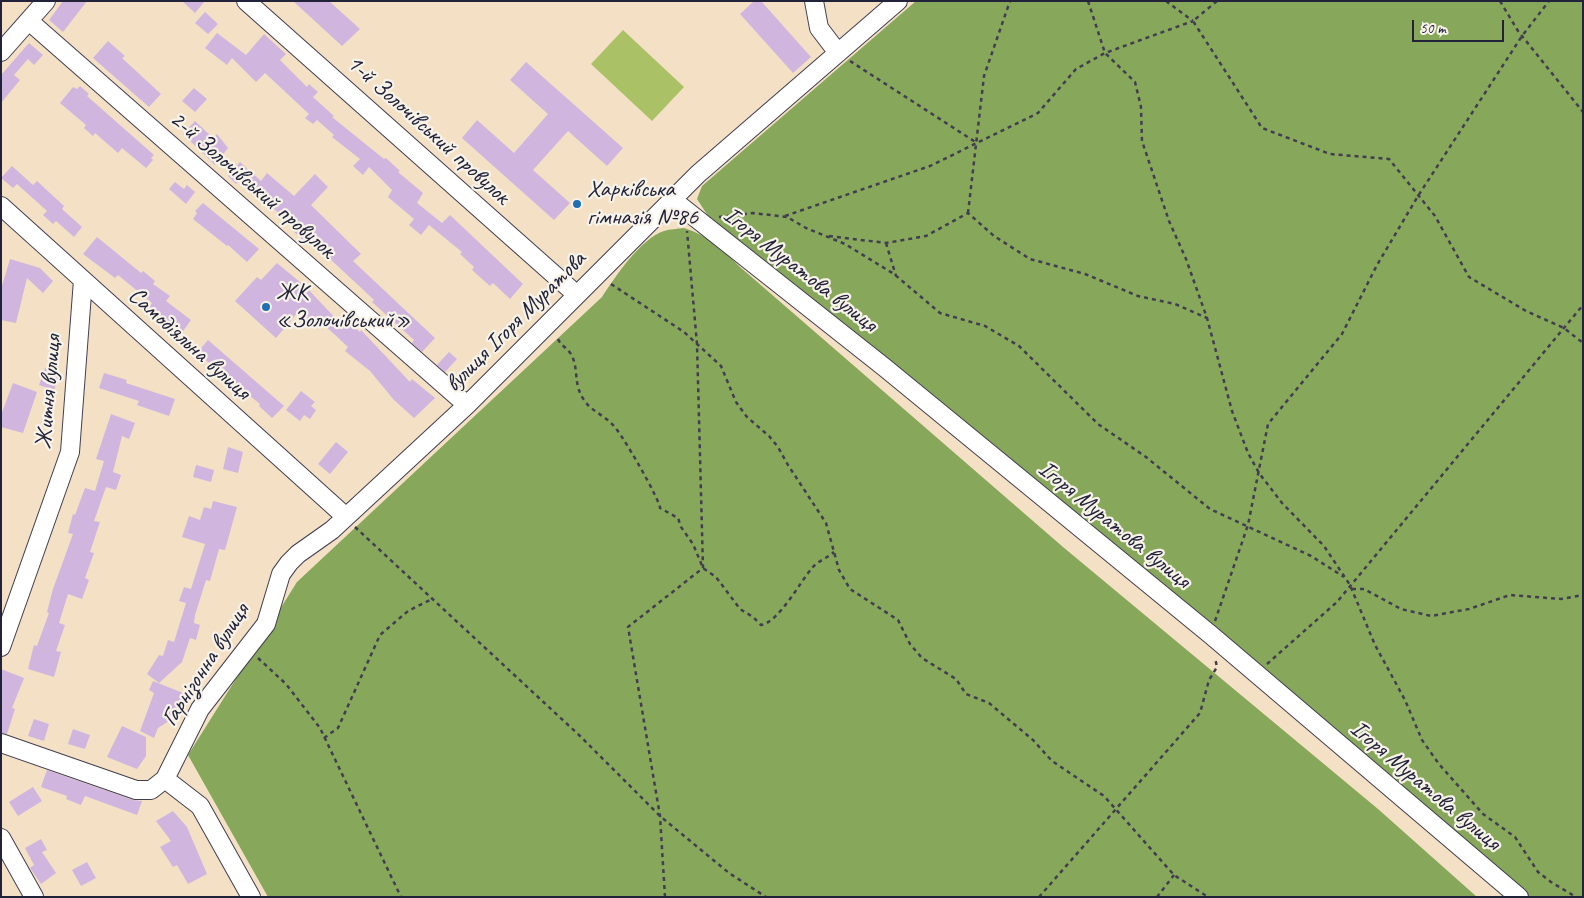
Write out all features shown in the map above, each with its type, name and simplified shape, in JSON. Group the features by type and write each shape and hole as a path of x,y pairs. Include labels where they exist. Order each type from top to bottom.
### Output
{"street":[{"path":"1,52 46,1"},
{"name":"1-й Золочівський провулок","path":"246,1 578,295"},
{"path":"814,1 819,28 838,53"},
{"name":"вулиця Ігоря Муратова","path":"346,517 467,404 578,295 685,209 698,174 898,1"},
{"name":"2-й Золочівський провулок","path":"29,21 467,404"},
{"name":"Самодіяльна вулиця","path":"1,206 346,517"},
{"name":"Ігоря Муратова вулиця","path":"685,209 884,367 1210,636 1518,897"},
{"name":"Житня вулиця","path":"1,647 70,452 83,280"},
{"name":"Гарнізонна вулиця","path":"165,779 200,709 232,665 246,652 266,624 281,574 289,563 346,517"},
{"path":"1,743 136,790 151,790 165,779 200,806 251,897"},
{"path":"1,838 34,897"}],"path":[{"path":"968,213 984,76 1010,1"},
{"path":"1088,1 1105,53 1135,82 1141,107 1142,141 1169,221 1186,259 1207,318 1232,411 1248,453 1259,473 1282,503 1324,546 1351,587 1375,645 1405,700 1422,740 1439,764 1483,814 1516,837 1538,872 1576,897"},
{"path":"1166,1 1193,21 1262,128 1330,154 1389,159 1435,216 1469,277 1526,311 1564,328 1583,343"},
{"path":"783,217 930,166 977,143 1038,112 1076,69 1105,53 1193,21 1217,1"},
{"path":"1500,1 1522,36 1583,112"},
{"path":"1210,636 1248,525 1268,424 1342,334 1377,265 1418,196 1522,36 1549,1"},
{"path":"838,53 977,143"},
{"path":"703,568 697,344 685,209 753,213 783,217 845,244 897,277 940,313 985,326 1019,346 1098,424 1146,457 1210,509 1248,525 1311,556 1345,578"},
{"path":"968,213 994,236 1030,259 1085,274 1138,296 1175,304 1207,318"},
{"path":"825,236 886,243 926,236 968,213"},
{"path":"886,243 897,277"},
{"path":"611,284 677,327 721,366 736,402 746,417 769,436 778,447 826,523 839,570 850,589 898,620 910,644 922,658 956,679 966,694 989,703 1033,740 1052,761 1104,796 1174,875 1208,897"},
{"path":"1256,674 1337,602 1351,587 1583,305"},
{"path":"558,339 572,356 576,388 585,402 606,418 621,433 627,447 634,453 643,476 657,496 660,508 678,518 693,544 703,568 716,576 740,609 753,617 761,625 769,622 817,564 834,552"},
{"path":"346,517 580,736 660,816 729,873 766,897"},
{"path":"665,897 660,816 628,627 703,568"},
{"path":"1351,587 1364,589 1401,609 1431,616 1469,609 1510,595 1561,599 1583,595"},
{"path":"324,738 338,728 380,635 408,611 432,598"},
{"path":"246,652 261,660 286,684 320,728 401,897"},
{"path":"1039,897 1200,713 1209,680 1217,667"},
{"path":"1157,897 1174,875"}],"green space":[{"path":"916,1 1583,1 1583,897 1523,897 710,219 697,199 702,186"},
{"path":"623,30 684,87 652,121 591,64"},
{"path":"684,228 708,239 721,249 1063,547 1378,809 1477,897 268,897 188,755 297,582 602,297 637,250 655,235 671,229"}],"building":[{"path":"63,1 87,1 63,32 49,20"},
{"path":"182,1 205,1 195,13"},
{"path":"293,1 329,1 360,29 342,46"},
{"path":"754,1 761,1 811,57 793,73 740,14"},
{"path":"205,12 218,24 208,34 195,23"},
{"path":"217,33 246,55 264,34 286,54 280,60 307,87 309,84 318,92 313,97 334,116 332,117 384,159 386,158 400,171 398,172 423,193 417,203 442,223 450,215 523,284 510,299 493,283 490,286 472,270 474,267 460,254 462,252 429,225 421,235 409,225 414,219 388,197 392,190 369,167 363,175 353,166 360,159 332,137 334,135 317,120 313,124 305,118 309,114 265,73 256,82 232,58 227,65 205,48"},
{"path":"108,41 125,56 122,58 161,94 149,107 93,58"},
{"path":"29,43 43,55 34,65 28,59 14,75 20,80 1,103 1,75"},
{"path":"526,62 623,148 607,166 568,131 533,170 570,203 554,220 462,138 477,120 514,153 548,114 510,80"},
{"path":"80,86 89,94 87,96 154,155 151,158 153,160 146,168 122,148 118,153 95,133 93,136 84,128 86,125 60,103 73,87 77,89"},
{"path":"194,88 207,99 195,112 182,101"},
{"path":"195,121 213,138 217,134 228,148 215,165 183,134"},
{"path":"240,162 261,181 267,173 294,196 315,174 328,187 311,205 361,254 353,261 435,338 422,352 412,343 414,340 372,302 374,300 357,284 329,258 306,240 305,242 292,230 294,228 272,205 242,178 236,184 228,176"},
{"path":"12,166 33,185 37,181 64,206 62,209 82,227 74,237 56,221 53,224 43,215 47,211 17,184 13,188 1,178"},
{"path":"175,182 184,189 187,185 195,192 186,204 169,189"},
{"path":"203,203 259,249 247,262 193,219 197,213 195,211"},
{"path":"97,237 141,273 143,271 155,281 153,284 170,296 166,301 191,320 181,334 148,308 152,303 118,275 115,278 83,254"},
{"path":"10,259 40,268 53,281 43,293 27,278 16,323 1,320 1,289"},
{"path":"277,263 307,288 338,321 342,317 360,332 361,330 410,382 412,379 435,398 414,418 394,400 370,371 345,351 348,347 319,320 314,325 298,312 276,338 235,301 257,277 261,280"},
{"path":"208,340 284,406 272,418 259,406 260,404 197,353"},
{"path":"449,352 457,359 445,372 437,365"},
{"path":"45,368 60,374 54,390 39,385"},
{"path":"104,373 127,380 126,383 175,399 169,416 137,405 139,401 99,388"},
{"path":"13,383 37,392 23,433 1,427 1,415"},
{"path":"301,391 315,402 311,406 316,410 310,419 304,415 300,421 286,410"},
{"path":"111,414 135,423 129,439 122,436 113,472 121,475 116,490 106,487 94,521 100,522 90,552 94,553 85,578 89,580 82,599 68,594 59,623 65,625 56,651 61,652 54,677 28,669 34,645 37,646 49,613 47,612 53,589 73,534 68,533 73,514 75,515 85,488 95,491 104,461 96,459"},
{"path":"336,442 348,452 330,474 318,464"},
{"path":"228,447 243,452 238,473 223,469"},
{"path":"196,465 214,470 211,482 193,477"},
{"path":"213,501 237,507 225,550 219,549 210,581 206,580 195,615 194,623 200,625 196,640 190,638 182,662 159,683 147,674 159,655 163,656 168,640 174,642 186,603 179,601 184,587 191,589 205,544 182,537 189,516 200,520 204,507 211,509"},
{"path":"1,669 24,678 12,708 15,709 7,734 1,733"},
{"path":"153,681 183,693 182,704 169,721 158,728 154,738 140,731 154,693 149,690"},
{"path":"34,719 49,724 44,741 28,736"},
{"path":"122,726 146,737 146,756 137,769 107,757"},
{"path":"73,729 90,735 85,749 68,744"},
{"path":"47,770 133,800 142,801 137,815 85,796 81,805 66,799 67,796 41,787"},
{"path":"33,787 42,801 18,816 9,802"},
{"path":"173,811 187,827 207,874 188,884 177,865 173,867 160,847 171,841 156,821"},
{"path":"41,839 47,850 42,852 56,873 41,884 30,868 34,865 25,848"},
{"path":"87,862 96,878 81,886 72,870"}],"place":[{"name":"Харківська гімназія №86","path":"577,204"},
{"name":"ЖК «Золочівський»","path":"266,307"}]}
